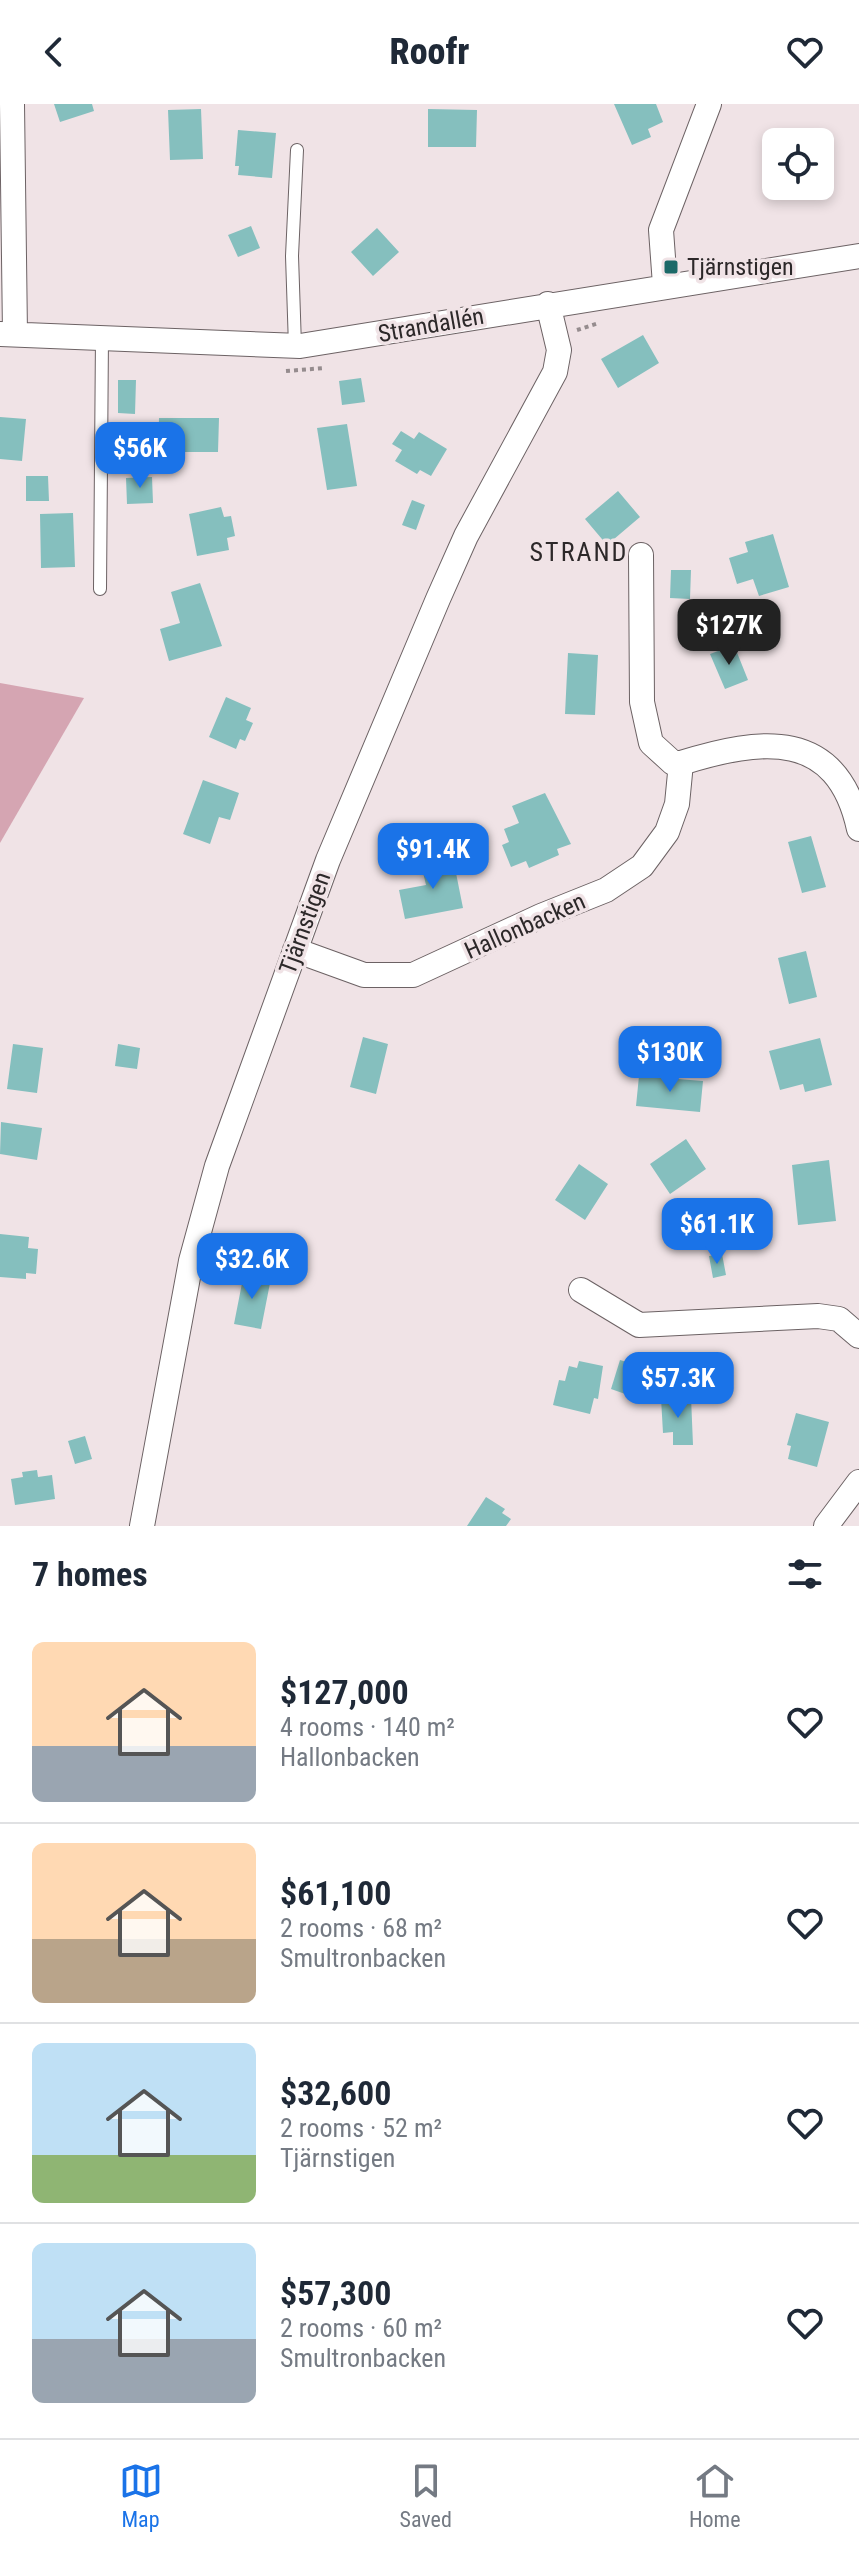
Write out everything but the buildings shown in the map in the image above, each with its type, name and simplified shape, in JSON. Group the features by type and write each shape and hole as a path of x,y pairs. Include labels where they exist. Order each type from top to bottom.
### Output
{"street":[{"path":"7,334 12,104"},
{"path":"665,285 661,230 709,104"},
{"name":"Strandallén","path":"7,334 295,346 859,256"},
{"name":"Tjärnstigen","path":"142,1526 154,1446 199,1224 295,950 438,599 473,522 555,372 559,350 548,304"},
{"path":"641,555 642,702 651,743 673,763 727,749 779,746 811,753 836,771 859,829"},
{"name":"Hallonbacken","path":"295,950 364,975 413,975 541,916 606,890 642,866 667,832 677,804 681,763"},
{"path":"581,1290 639,1325 818,1316 839,1319 859,1336"},
{"path":"826,1526 859,1482"}],"lane":[{"path":"295,346 292,256 297,150"},
{"path":"100,589 102,336"}],"shaded area":[{"path":"0,683 84,698 0,843"}],"place":[{"name":"Tjärnstigen","path":"671,267"}],"district":[{"name":"STRAND","path":"579,552"}]}
